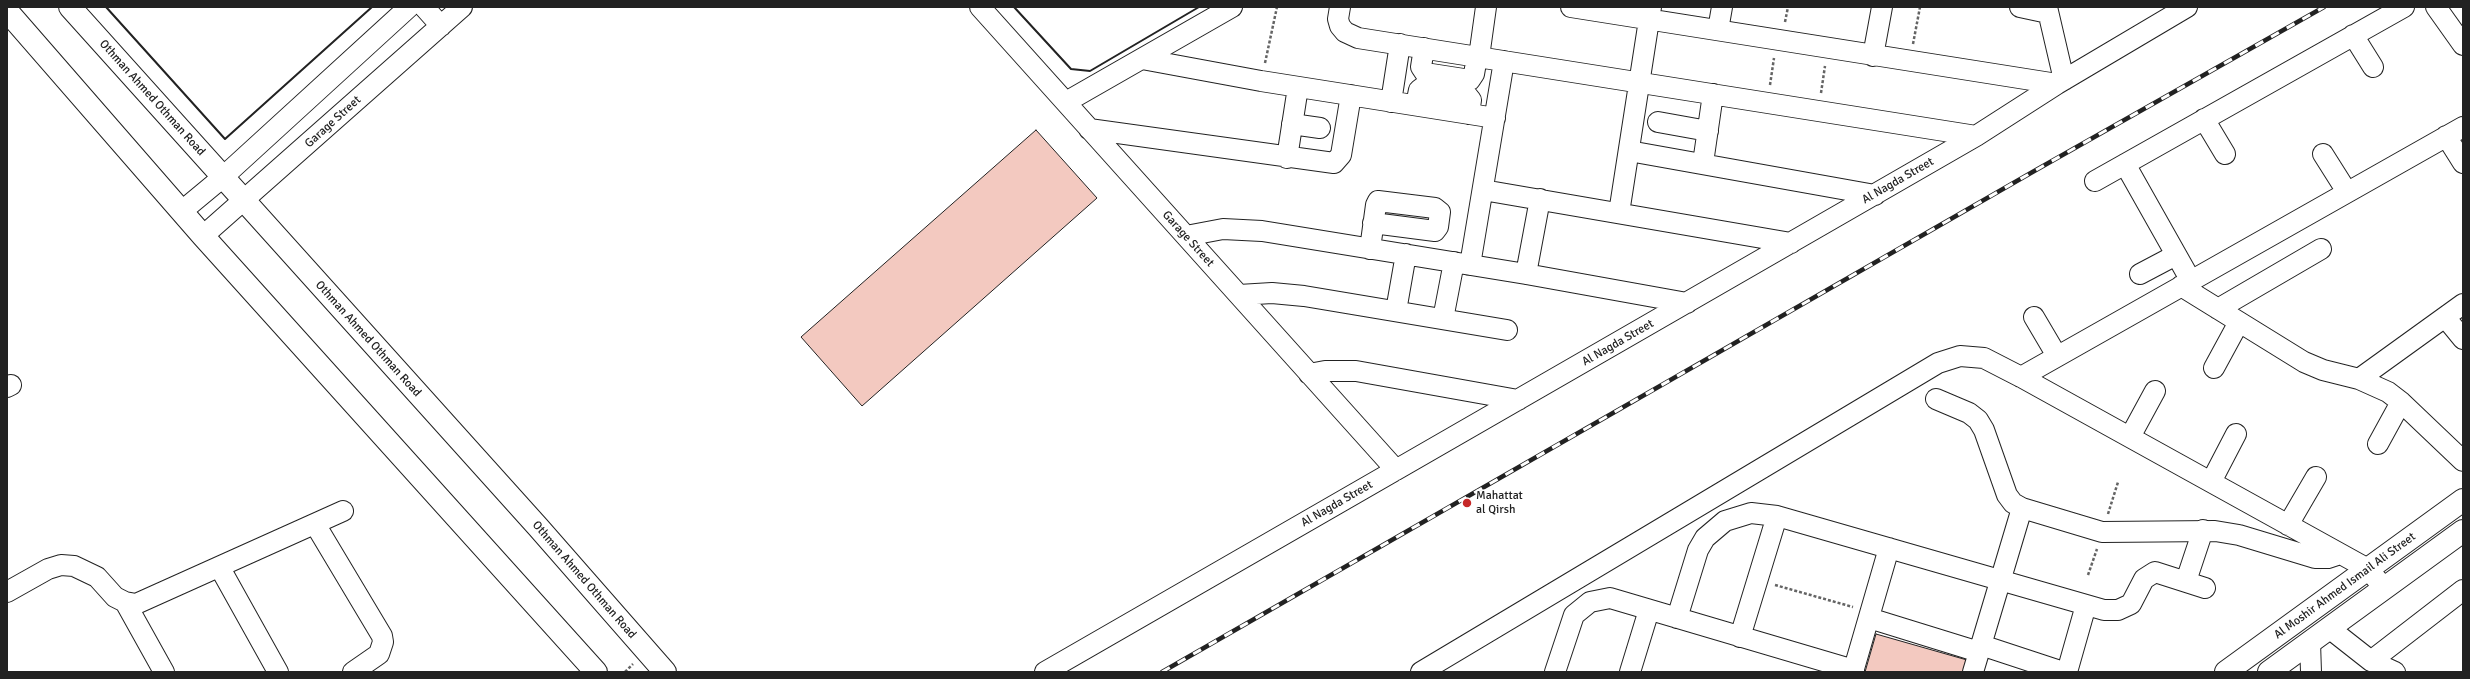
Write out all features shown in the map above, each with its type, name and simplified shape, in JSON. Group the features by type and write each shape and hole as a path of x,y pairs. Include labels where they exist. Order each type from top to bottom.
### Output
{"main road":[{"name":"Othman Ahmed Othman Road","path":"70,7 538,527 665,672"},
{"path":"7,11 203,236 596,672"},
{"name":"Al Moshir Ahmed Ismail Ali Street","path":"2226,672 2463,500"},
{"name":"Al Moshir Ahmed Ismail Ali Street","path":"2269,672 2463,531"}],"street":[{"path":"182,211 223,177 409,7"},
{"path":"424,7 441,26"},
{"name":"Garage Street","path":"203,236 462,7"},
{"name":"Garage Street","path":"980,7 1396,470"},
{"path":"1066,102 1232,7"},
{"path":"1340,7 1338,19 1340,26 1351,36 1976,136"},
{"path":"1478,57 1486,7"},
{"path":"1718,30 1722,7"},
{"path":"1873,56 1882,7"},
{"path":"1579,8 1650,13 1718,30 1777,40 1910,62 2061,82 2048,10 2020,7"},
{"name":"Al Nagda Street","path":"1045,672 1875,195 1976,136 2061,82 2187,7"},
{"path":"2095,181 2404,7"},
{"path":"2436,7 2463,45"},
{"path":"1619,213 1650,13"},
{"path":"2353,35 2373,67"},
{"path":"1391,102 1400,44"},
{"path":"1142,58 1261,81 1495,118"},
{"path":"1443,320 1462,263 1483,190 1504,61"},
{"path":"1287,158 1298,87"},
{"path":"1703,163 1713,94"},
{"path":"1089,129 1327,164 1339,160 1351,95"},
{"path":"2204,119 2225,154"},
{"path":"1658,122 1708,131"},
{"path":"1292,124 1320,128"},
{"path":"2021,376 2455,131 2463,163"},
{"path":"1629,150 1875,195"},
{"path":"2323,154 2347,192"},
{"path":"2125,164 2176,255 2186,283 2218,309 2313,367 2359,379 2381,388 2401,402 2463,461"},
{"path":"1483,190 1791,243"},
{"path":"1526,274 1540,199"},
{"path":"1370,248 1373,223"},
{"path":"1186,236 1211,230 1242,229 1462,263 1687,303"},
{"path":"2218,309 2321,249"},
{"path":"1396,311 1406,254"},
{"path":"2140,274 2176,255"},
{"path":"1239,295 1288,294 1507,330"},
{"path":"2359,379 2463,304"},
{"path":"2034,317 2057,356"},
{"path":"2445,317 2463,339"},
{"path":"2214,368 2239,322"},
{"path":"1424,672 1938,363 1960,356 1972,356 1995,362 2021,376 2368,569 2384,588"},
{"path":"1309,374 1325,371 1356,371 1518,400"},
{"path":"2130,437 2156,391"},
{"path":"1936,399 1970,413 1978,420 1984,430 2007,494 2013,503 2022,508 2102,532 2203,530 2239,535 2315,558 2328,558 2340,554"},
{"path":"2378,444 2401,402"},
{"path":"2211,482 2236,434"},
{"path":"2288,525 2316,477"},
{"path":"1973,672 2022,508"},
{"path":"7,592 48,569 68,566 91,574 115,597 125,602 136,604 220,568 343,511"},
{"path":"1677,618 1698,550 1705,538 1720,525 1738,516 1751,513 1777,516 2111,611 2125,608 2135,598 2144,579 2151,573 2160,572 2205,588"},
{"path":"1740,637 1777,516"},
{"path":"315,524 382,636 383,642 379,654 352,672"},
{"path":"2186,581 2203,530"},
{"path":"1556,672 1570,625 1581,607 1600,598 1610,598 1853,671 1889,548"},
{"path":"220,568 278,672"},
{"path":"2329,628 2382,668 2463,590"},
{"path":"125,602 164,672"},
{"path":"2067,672 2086,605"},
{"path":"1630,672 1648,610"},
{"path":"1869,615 1980,649 2063,672"},
{"path":"2310,642 2311,672"}],"path":[{"path":"1261,81 1277,7"},
{"path":"1910,62 1920,7"},
{"path":"1768,103 1777,40"},
{"path":"1818,111 1828,48"},
{"path":"1758,580 1869,615"}],"building":[{"path":"1036,130 1097,198 862,406 801,337"},
{"path":"1876,634 1967,660 1963,672 1865,672"}],"railway":[{"path":"1162,672 2036,170 2324,7"}],"wall":[{"path":"106,7 225,139 372,7"},
{"path":"1014,7 1071,69 1090,71 1199,7"}],"place":[{"name":"Mahattat al Qirsh","path":"1467,503"}]}
